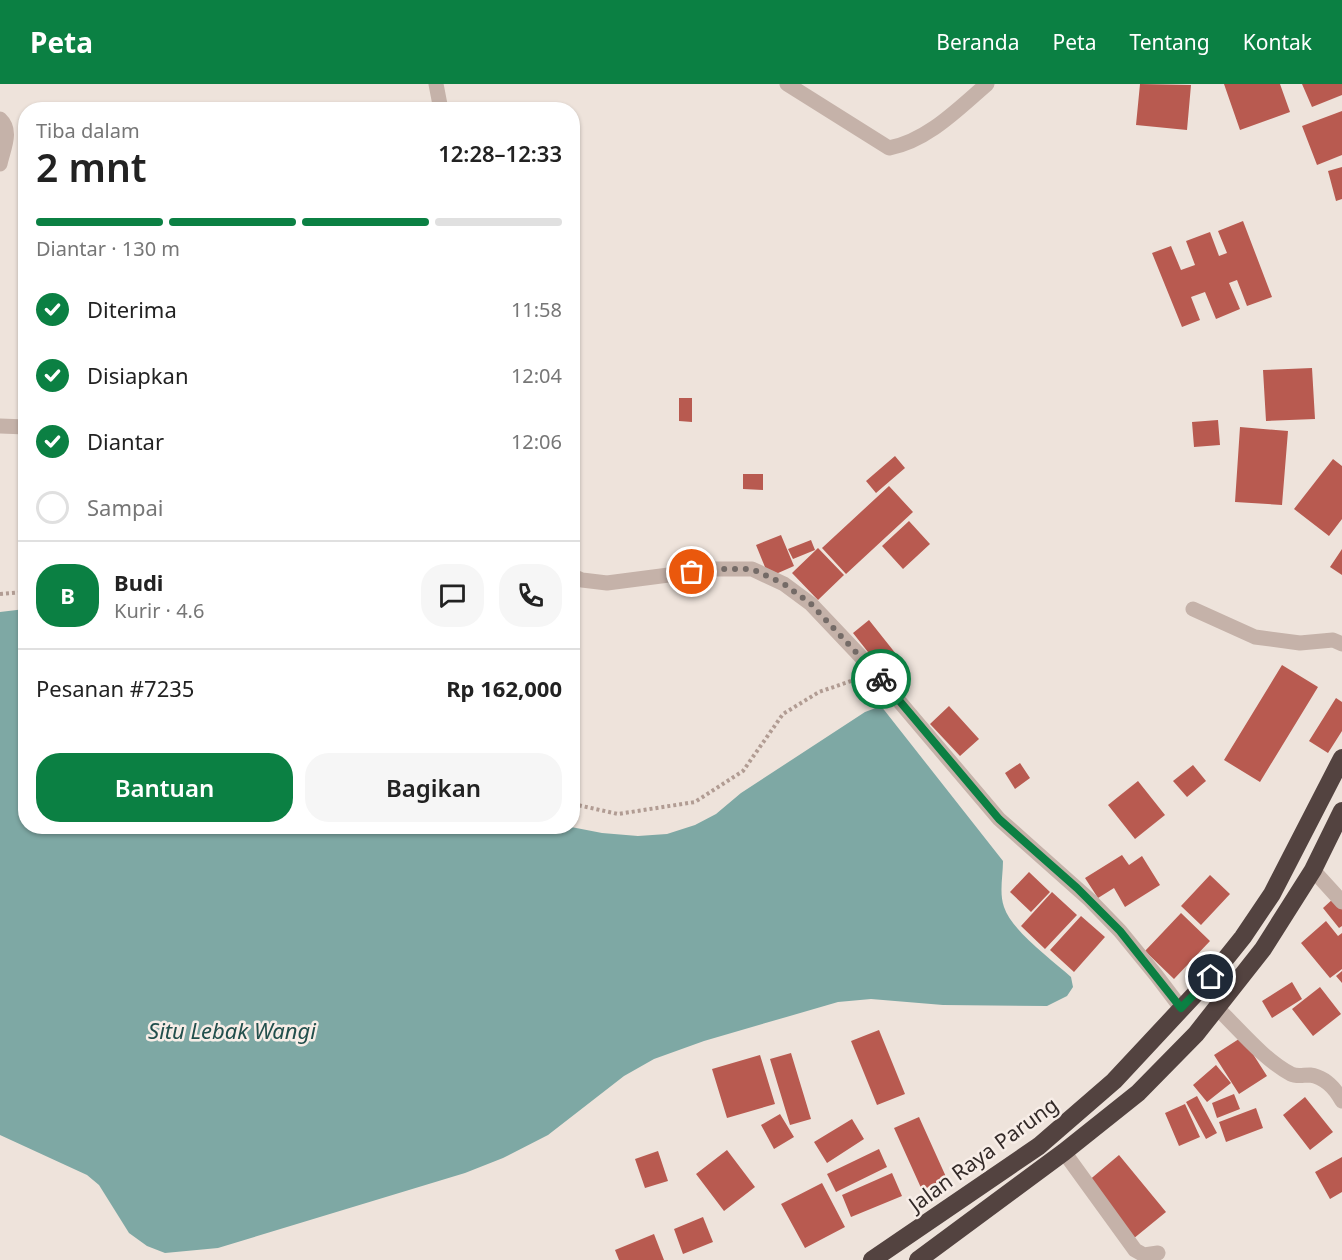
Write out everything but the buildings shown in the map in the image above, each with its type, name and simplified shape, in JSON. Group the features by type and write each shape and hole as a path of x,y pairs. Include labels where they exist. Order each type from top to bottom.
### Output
{"highway":[{"name":"Jalan Raya Parung","path":"872,1260 1039,1146 1114,1081 1211,977 1237,945 1272,894 1342,758"},
{"path":"918,1260 1064,1152 1138,1093 1196,1034 1263,949 1313,870 1342,811"}],"street":[{"path":"436,84 439,102"},
{"path":"787,84 888,148 905,145 940,124 987,84"},
{"path":"0,119 6,125 7,134 0,164"},
{"path":"0,426 18,427"},
{"path":"580,579 607,583 715,569 752,569 784,584 811,604 875,672 999,819 1105,916 1139,954 1181,1008"},
{"path":"1193,609 1255,637 1300,643 1333,640 1342,644"},
{"path":"1313,870 1342,902"},
{"path":"1217,1008 1274,1062 1294,1076 1311,1076 1324,1080 1337,1091 1342,1101"},
{"path":"1064,1152 1135,1250 1144,1255 1158,1253"}],"path":[{"path":"0,594 18,593"},
{"path":"580,806 618,814 695,802 743,771 783,714 819,693 875,672"}],"water":[{"name":"Situ Lebak Wangi","path":"18,610 18,834 580,834 580,829 638,836 667,834 695,825 716,814 741,793 865,712 881,706 1003,861 1002,896 1008,916 1023,935 1071,977 1073,987 1067,996 1047,1006 943,1005 871,999 838,1002 704,1041 654,1059 624,1076 548,1135 503,1158 465,1173 218,1248 165,1253 147,1246 129,1233 99,1185 87,1175 0,1135 0,612"}],"way so far":[{"path":"692,572 715,569 752,569 784,584 811,604 881,679"}],"route":[{"path":"881,679 999,819 1090,900 1120,931 1181,1008 1211,977"}]}
